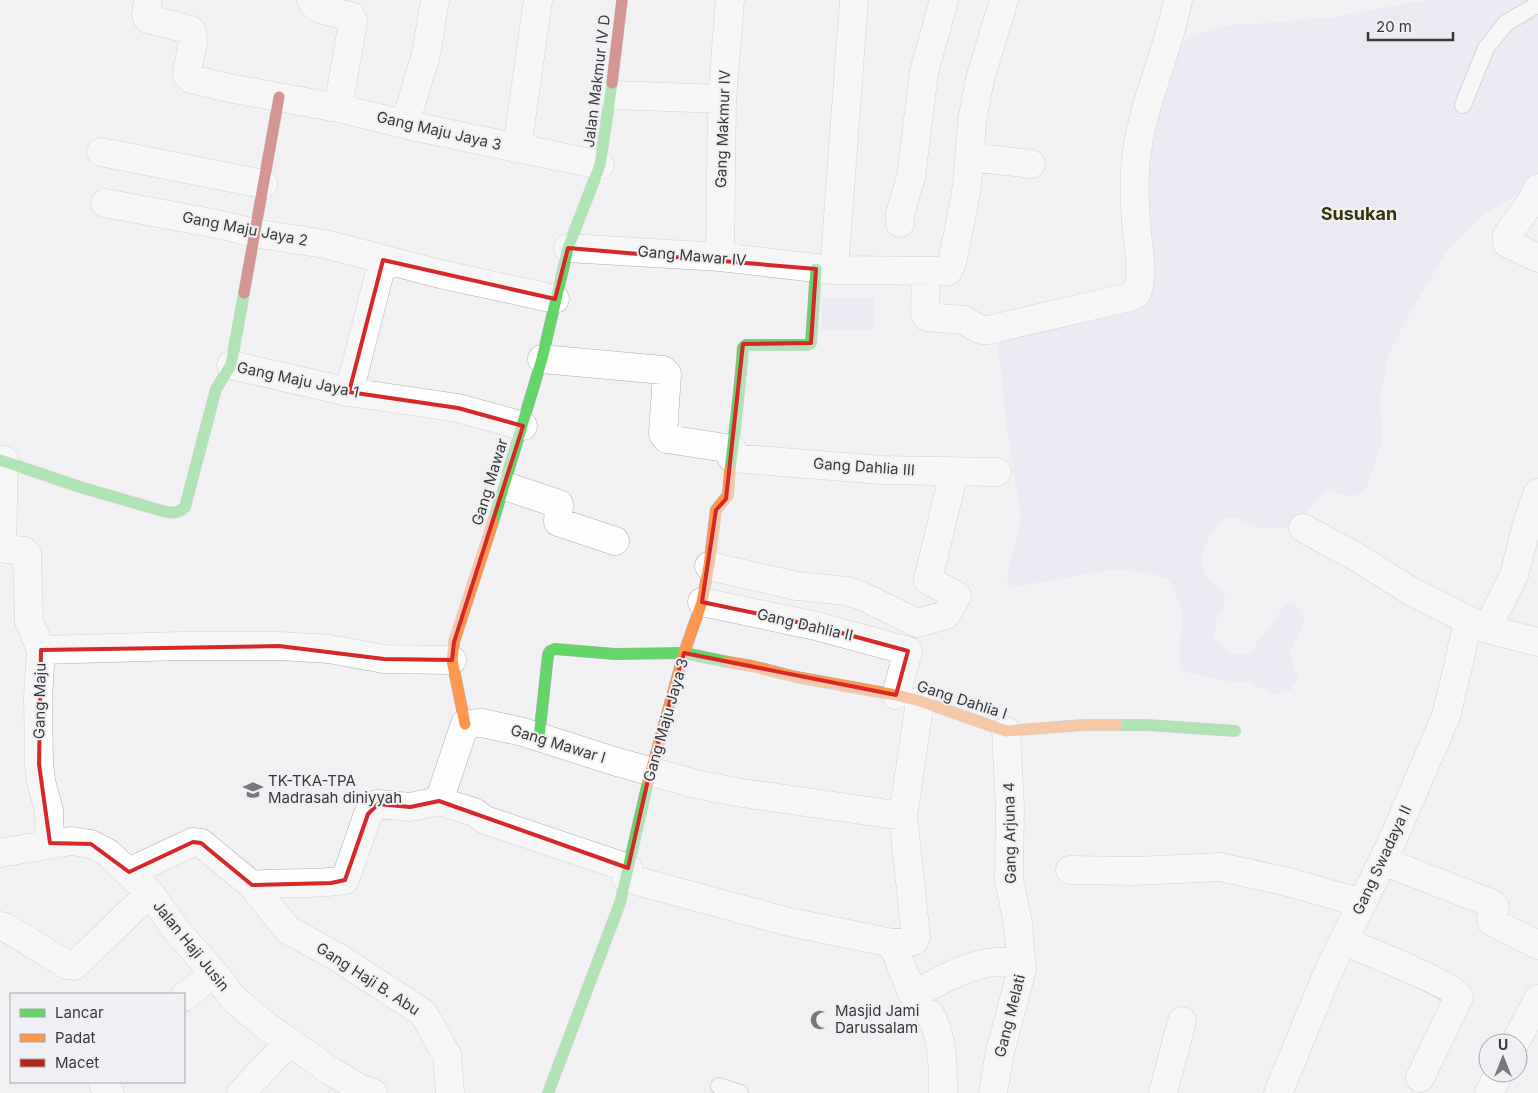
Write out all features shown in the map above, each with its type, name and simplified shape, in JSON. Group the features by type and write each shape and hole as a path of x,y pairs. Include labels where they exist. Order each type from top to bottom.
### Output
{"street":[{"name":"Gang Maju Jaya 3","path":"148,0 146,15 148,19 191,30 194,36 187,68 187,75 191,79 338,108 600,166"},
{"path":"311,0 319,8 350,16 353,22 338,108"},
{"path":"405,124 426,54 435,0"},
{"path":"517,149 538,0"},
{"name":"Jalan Makmur IV D","path":"600,166 611,95 622,0"},
{"name":"Gang Makmur IV","path":"720,257 722,99 730,0"},
{"path":"825,269 854,0"},
{"path":"900,223 900,214 911,177 924,72 944,0"},
{"path":"1004,0 980,79 972,121 970,157 1031,164"},
{"path":"926,271 925,314 927,317 963,320 981,330 1026,322 1130,297 1137,293 1140,286 1140,265 1136,218 1135,170 1146,106 1172,27 1178,0"},
{"path":"611,95 722,99"},
{"path":"231,365 279,97"},
{"path":"101,152 263,184"},
{"name":"Gang Mawar IV","path":"568,248 720,257 825,269 948,271 952,262 967,187 970,157"},
{"path":"568,248 600,166"},
{"path":"1538,188 1531,202 1507,235 1506,240 1507,243 1538,258"},
{"name":"Gang Maju Jaya 2","path":"105,203 222,224 254,234 325,244 440,274 556,299"},
{"name":"Gang Mawar","path":"465,724 452,660 454,642 523,426 542,359 568,248"},
{"path":"349,392 383,260"},
{"name":"Gang Maju Jaya 3","path":"548,1093 620,903 650,770 684,653 702,602 709,566 716,510 728,495 740,396 742,353 746,344 808,346 812,343 825,269"},
{"name":"Gang Dahlia III","path":"542,359 663,370 667,374 663,434 667,439 732,453 882,470 997,472"},
{"name":"Gang Maju Jaya 1","path":"2,460 80,487 166,512 176,513 182,511 185,507 216,389 231,365 349,392 458,408 523,426"},
{"name":"Gang Maju","path":"2,460 2,546 6,549 24,551 27,554 29,622 41,650 38,697 39,764 41,781 49,811 50,843"},
{"path":"709,566 797,586 847,592 862,596 918,623 946,615 957,596 928,580 954,472"},
{"path":"505,486 559,504 558,522 615,541"},
{"name":"Gang Swadaya II","path":"1278,1093 1329,970 1383,860 1446,716 1458,667 1477,625 1514,575 1532,535 1538,493"},
{"path":"1303,528 1358,558 1409,590 1477,625 1538,642"},
{"name":"Gang Dahlia II","path":"702,602 816,626 908,652 908,698"},
{"path":"41,650 182,646 279,646 328,649 384,658 452,660"},
{"name":"Gang Dahlia I","path":"539,737 548,655 555,649 616,654 684,653 908,698 1006,731 1092,725 1148,725 1235,731"},
{"path":"252,885 276,882 331,882 345,880 350,872 368,814 378,804 410,807 439,802 474,812 485,820 627,873 785,921 892,942 914,941 916,937 903,816 908,698"},
{"name":"Gang Mawar I","path":"465,724 482,723 539,737 617,762 696,784 736,792 903,816"},
{"path":"439,802 465,724"},
{"name":"Gang Arjuna 4","path":"1006,731 1010,808 1009,879 1018,924 1021,964"},
{"name":"Jalan Haji Jusin","path":"0,853 50,843 71,841 91,844 108,853 150,893 176,930 214,972 233,998 262,1022 329,1070 361,1089 373,1093"},
{"name":"Gang Haji B. Abu","path":"129,872 193,842 201,843 252,885 288,930 339,958 423,1013 447,1056 450,1093"},
{"path":"1383,860 1493,904 1495,907 1491,918 1492,922 1538,945"},
{"path":"1070,870 1135,871 1220,867 1288,882 1362,903"},
{"path":"0,926 5,927 67,965 74,966 150,893"},
{"path":"1343,941 1439,983 1457,993 1459,997 1420,1078"},
{"path":"892,942 921,1005 935,1024 942,1058 943,1093"},
{"name":"Gang Melati","path":"921,1005 956,973 985,963 1021,964 1022,969 999,1056 992,1093"},
{"path":"185,996 214,972"},
{"path":"1520,1033 1538,999"},
{"path":"1163,1093 1182,1021"},
{"path":"240,1093 289,1042"}],"lane":[{"path":"1463,106 1486,48 1506,23 1534,6 1538,6"},
{"path":"719,1086 740,1093"}],"highlighted area":[{"path":"568,248 816,269 811,343 743,344 726,499 716,510 702,602 816,626 908,651 896,695 684,653 650,771 628,868 439,801 410,807 378,804 368,814 345,880 331,883 252,885 201,843 193,842 129,872 91,844 50,843 39,764 41,650 279,646 384,659 452,660 454,642 523,426 458,408 349,392 383,260 555,299"}],"shaded area":[{"path":"1427,0 1538,0 1538,173 1529,188 1483,215 1446,253 1406,320 1389,354 1380,396 1382,441 1370,479 1363,493 1349,497 1330,490 1323,492 1304,517 1284,528 1262,528 1234,517 1223,518 1205,545 1202,560 1206,577 1225,592 1224,604 1217,617 1214,638 1230,652 1245,655 1251,654 1286,602 1294,604 1300,610 1305,621 1290,652 1298,679 1291,690 1273,694 1249,682 1227,681 1181,671 1179,647 1182,608 1169,580 1151,573 1115,569 1009,588 1007,578 1009,563 1021,518 1007,430 997,336 1144,301 1143,150 1170,65 1186,40 1212,29 1236,24 1334,17"},
{"path":"823,297 874,299 873,331 822,329"}],"traffic: fast":[{"path":"493,522 542,359 568,248 600,165 612,83"},
{"path":"730,470 743,348 746,345 808,345 811,343 816,269"},
{"path":"0,460 80,487 166,512 176,512 183,509 216,389 231,365 244,293"},
{"path":"539,737 548,655 550,651 555,649 615,654 684,653 728,662"},
{"path":"1117,725 1148,725 1235,731"},
{"path":"548,1093 620,903 648,782"}],"traffic: slow":[{"path":"648,782 684,653 702,602 709,566 716,510 728,495 730,470"},
{"path":"465,724 452,660 454,642 493,522"},
{"path":"728,662 796,677 896,695 920,701 1006,731 1083,725 1117,725"}],"traffic: jam":[{"path":"612,83 622,0"},
{"path":"244,293 279,97"}],"place":[{"name":"TK-TKA-TPA Madrasah diniyyah","path":"253,790"},
{"name":"Masjid Jami Darussalam","path":"820,1020"}],"district":[{"name":"Susukan","path":"1359,214"}]}
